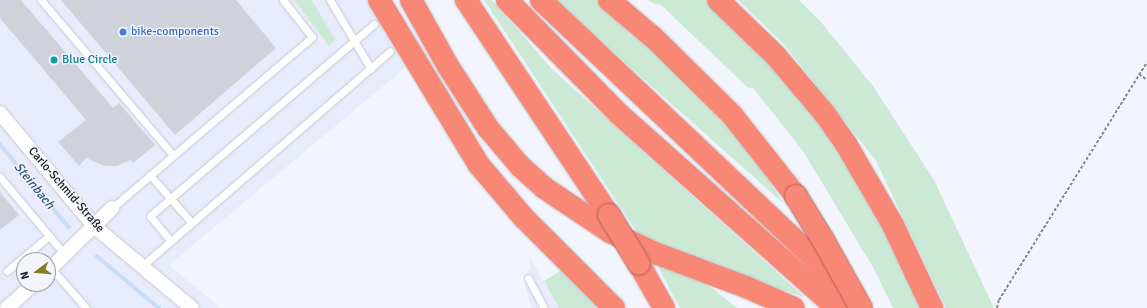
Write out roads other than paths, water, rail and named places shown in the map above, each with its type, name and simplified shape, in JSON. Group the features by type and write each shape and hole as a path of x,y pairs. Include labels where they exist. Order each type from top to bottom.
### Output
{"highway":[{"path":"379,0 479,165 524,218 614,308"},
{"path":"466,0 609,215 664,308"},
{"path":"507,0 619,114 837,308"},
{"path":"541,0 773,222 867,308"},
{"path":"609,0 654,38 732,115 796,196 824,240 861,308"},
{"path":"718,0 776,56 809,94 842,138 890,219 932,308"},
{"path":"413,5 448,66 488,128 520,166 544,187 610,232 655,253 746,287 794,308"}],"street":[{"name":"Carlo-Schmid-Straße","path":"0,113 95,226 192,308"},
{"path":"56,264 112,208"},
{"path":"7,308 25,292"}],"lane":[{"path":"41,0 172,154"},
{"path":"112,208 172,154 312,37 283,0"},
{"path":"330,0 371,69"},
{"path":"170,240 150,216 374,24"},
{"path":"142,266 170,240 371,69 390,51"},
{"path":"150,175 191,222"},
{"path":"0,177 65,255"},
{"path":"7,271 49,236"},
{"path":"56,276 86,308"},
{"path":"528,278 544,308"}],"waterway":[{"name":"Steinbach","path":"0,144 69,227"},
{"name":"Steinbach","path":"97,256 159,308"}],"place":[{"name":"bike-components","path":"123,32"},
{"name":"Blue Circle","path":"54,60"}]}
